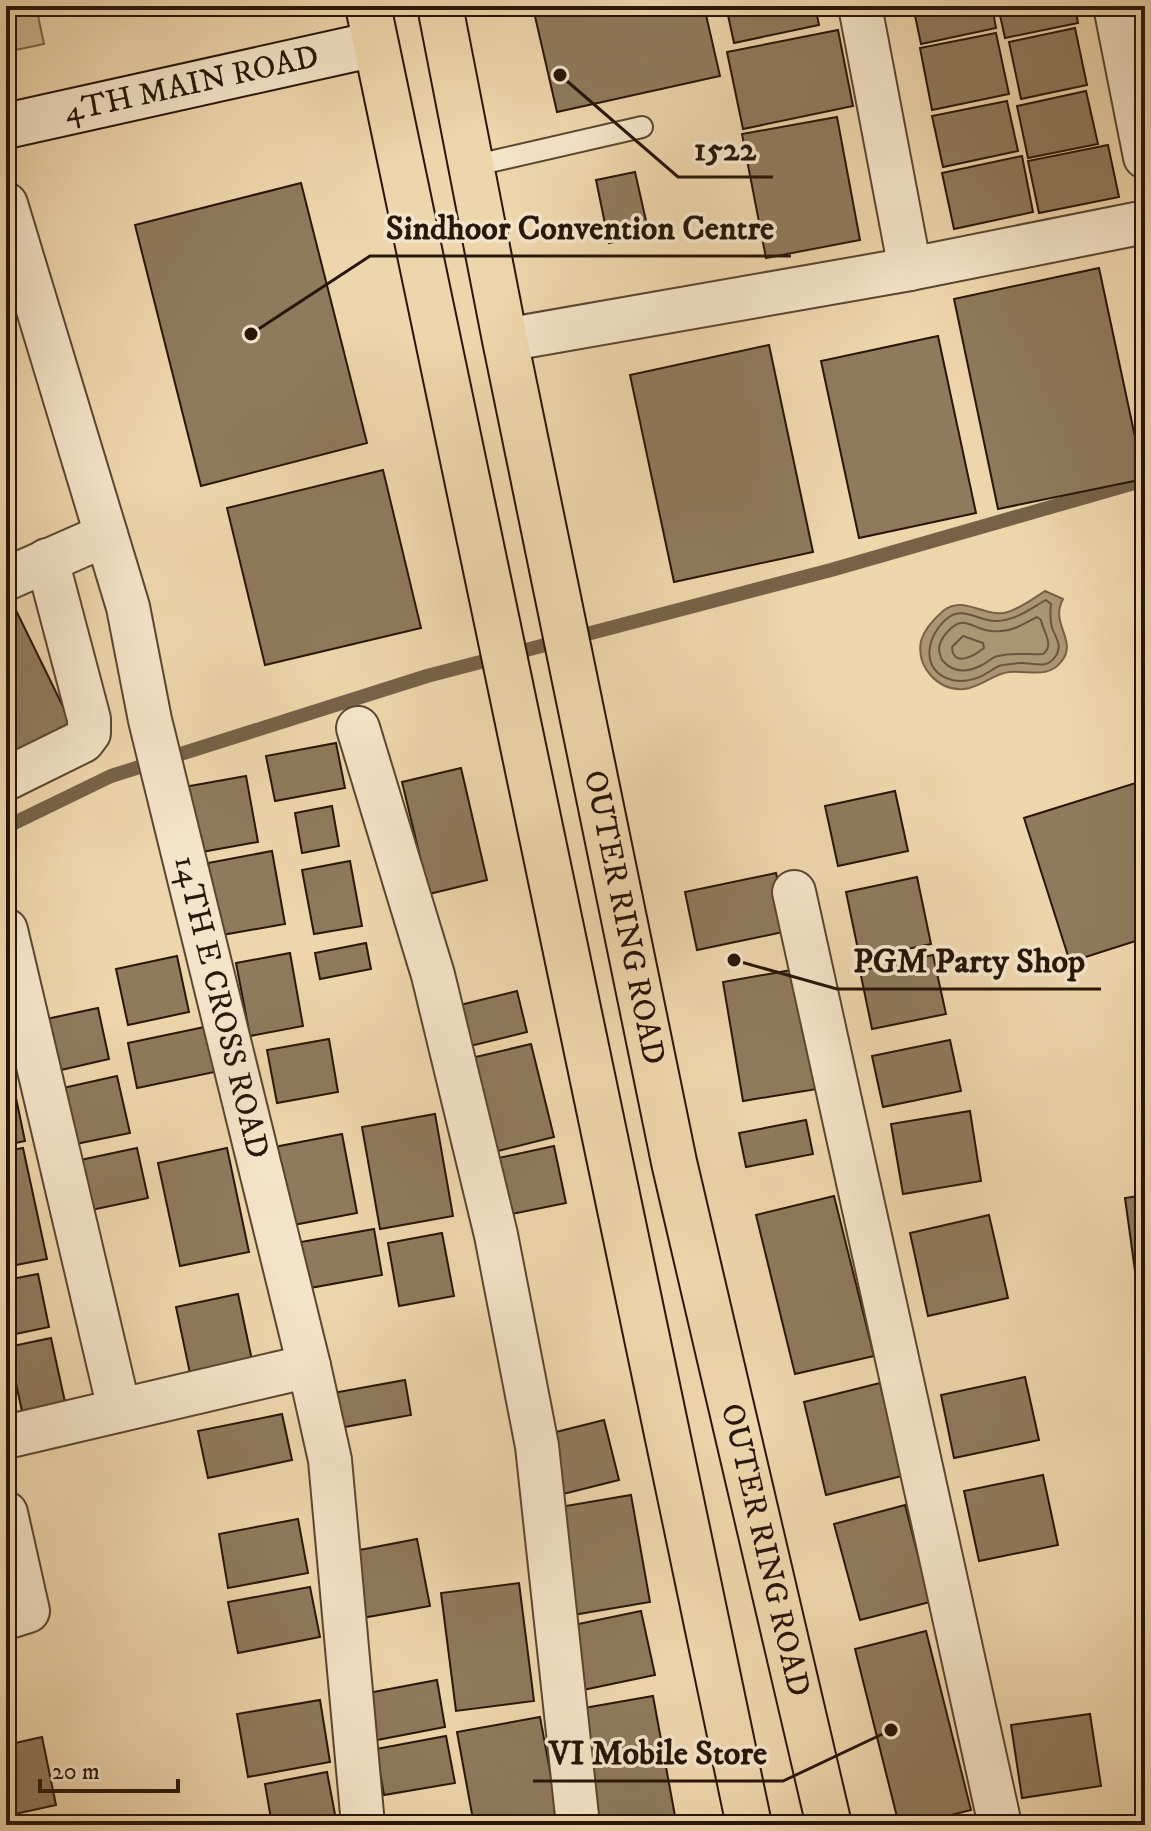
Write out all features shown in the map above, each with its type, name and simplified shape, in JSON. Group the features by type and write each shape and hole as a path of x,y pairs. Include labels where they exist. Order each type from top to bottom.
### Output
{"highway":[{"name":"OUTER RING ROAD","path":"440,6 505,340 674,1162 829,1825"},
{"name":"OUTER RING ROAD","path":"372,25 749,1825"}],"street":[{"path":"860,6 910,269"},
{"path":"1115,6 1145,157"},
{"name":"4TH MAIN ROAD","path":"6,126 372,25"},
{"name":"14TH E CROSS ROAD","path":"6,204 128,607 150,720 330,1460 363,1825"},
{"path":"505,340 910,269 1145,222"},
{"path":"6,579 106,535"},
{"path":"6,779 83,741 89,733 89,719 47,560"},
{"path":"68,636 128,607"},
{"path":"358,728 433,975 496,1235 537,1446 578,1825"},
{"path":"794,892 1000,1825"},
{"path":"6,930 119,1409"},
{"path":"6,1437 309,1366"},
{"path":"6,1513 28,1611 6,1618"}],"lane":[{"path":"472,166 642,127"}],"shaded area":[{"path":"6,6 36,6 44,44 6,52"}],"water":[{"path":"1045,591 1063,599 1059,616 1067,647 1066,654 1056,667 1037,673 1003,673 964,689 946,686 931,676 922,660 921,641 943,611 959,605 991,612 1008,612"}],"building":[{"path":"560,6 704,6 720,76 557,112 534,12"},
{"path":"726,6 815,6 819,25 734,43"},
{"path":"913,6 992,6 996,28 921,44"},
{"path":"998,6 1075,6 1078,23 1005,38"},
{"path":"1075,28 1087,85 1021,99 1009,42"},
{"path":"838,30 853,106 743,129 727,52"},
{"path":"996,33 1009,94 932,110 920,48"},
{"path":"1086,91 1098,144 1028,158 1017,106"},
{"path":"1007,101 1018,151 943,167 932,116"},
{"path":"837,117 860,240 766,258 742,134"},
{"path":"1108,145 1119,197 1039,213 1028,161"},
{"path":"1022,156 1033,212 954,229 942,173"},
{"path":"635,172 649,234 609,243 596,180"},
{"path":"301,183 367,443 201,486 135,225"},
{"path":"1099,268 1144,479 998,509 954,299"},
{"path":"1145,278 1145,304 1140,279"},
{"path":"938,336 976,513 859,538 821,361"},
{"path":"769,345 813,552 674,582 630,375"},
{"path":"383,470 421,628 265,665 227,508"},
{"path":"6,595 75,731 6,765"},
{"path":"336,743 345,788 275,801 266,756"},
{"path":"461,768 487,880 429,894 402,782"},
{"path":"246,776 258,842 196,853 184,787"},
{"path":"1145,780 1145,938 1070,962 1024,818"},
{"path":"895,791 908,851 838,866 825,806"},
{"path":"332,806 339,846 302,853 295,813"},
{"path":"272,851 285,924 222,935 208,863"},
{"path":"350,861 362,926 314,934 302,870"},
{"path":"776,873 788,931 697,950 685,892"},
{"path":"917,877 931,944 860,959 846,892"},
{"path":"366,943 371,969 320,979 315,953"},
{"path":"290,953 303,1026 250,1036 236,963"},
{"path":"933,955 946,1014 872,1029 860,971"},
{"path":"177,956 189,1012 128,1025 116,969"},
{"path":"797,969 817,1089 743,1101 723,982"},
{"path":"517,991 527,1032 466,1047 456,1006"},
{"path":"98,1008 109,1059 48,1073 37,1021"},
{"path":"214,1025 224,1070 137,1088 128,1043"},
{"path":"329,1039 338,1092 277,1103 267,1050"},
{"path":"950,1040 961,1091 883,1107 872,1056"},
{"path":"531,1044 554,1137 490,1153 467,1059"},
{"path":"6,1050 25,1141 6,1145"},
{"path":"117,1076 130,1133 66,1146 54,1090"},
{"path":"970,1111 981,1181 903,1194 891,1124"},
{"path":"435,1114 453,1216 380,1229 362,1127"},
{"path":"806,1120 813,1154 746,1167 739,1133"},
{"path":"342,1134 357,1213 288,1226 274,1147"},
{"path":"554,1146 566,1203 502,1216 489,1160"},
{"path":"23,1148 47,1259 6,1267 6,1151"},
{"path":"137,1148 148,1198 77,1213 66,1163"},
{"path":"227,1148 249,1252 180,1266 158,1163"},
{"path":"1145,1195 1145,1344 1125,1198"},
{"path":"834,1196 874,1356 795,1374 756,1215"},
{"path":"989,1215 1008,1298 928,1316 910,1233"},
{"path":"374,1229 382,1275 310,1288 301,1242"},
{"path":"442,1233 454,1296 399,1306 388,1243"},
{"path":"38,1274 49,1327 6,1336 6,1280"},
{"path":"238,1294 253,1365 191,1378 176,1307"},
{"path":"51,1338 65,1402 22,1411 8,1347"},
{"path":"1025,1377 1039,1440 954,1458 941,1395"},
{"path":"405,1380 411,1415 339,1428 333,1393"},
{"path":"880,1383 902,1476 826,1495 804,1402"},
{"path":"282,1414 292,1460 208,1478 198,1431"},
{"path":"604,1420 619,1480 551,1497 536,1437"},
{"path":"1043,1475 1058,1545 979,1561 964,1491"},
{"path":"631,1495 650,1602 567,1616 548,1509"},
{"path":"905,1505 930,1602 860,1620 834,1524"},
{"path":"298,1519 308,1573 228,1588 219,1534"},
{"path":"417,1539 430,1606 362,1618 349,1552"},
{"path":"519,1583 534,1701 456,1711 441,1593"},
{"path":"310,1587 320,1637 238,1653 228,1602"},
{"path":"641,1611 655,1675 578,1691 564,1627"},
{"path":"926,1631 971,1810 911,1825 899,1825 855,1649"},
{"path":"437,1680 445,1727 377,1740 368,1693"},
{"path":"653,1696 675,1816 625,1825 598,1825 578,1709"},
{"path":"320,1700 330,1762 248,1777 237,1714"},
{"path":"1090,1714 1101,1786 1022,1798 1011,1725"},
{"path":"540,1717 560,1825 474,1825 457,1732"},
{"path":"446,1736 455,1783 384,1795 376,1749"},
{"path":"42,1737 56,1805 6,1816 6,1745"},
{"path":"327,1772 337,1825 272,1825 265,1784"},
{"path":"466,1816 467,1825 413,1825"}],"waterway":[{"path":"6,827 111,776 427,676 831,570 1145,480"}],"place":[{"name":"1522","path":"560,75"},
{"name":"Sindhoor Convention Centre","path":"251,334"},
{"name":"PGM Party Shop","path":"734,960"},
{"name":"VI Mobile Store","path":"891,1730"}]}
